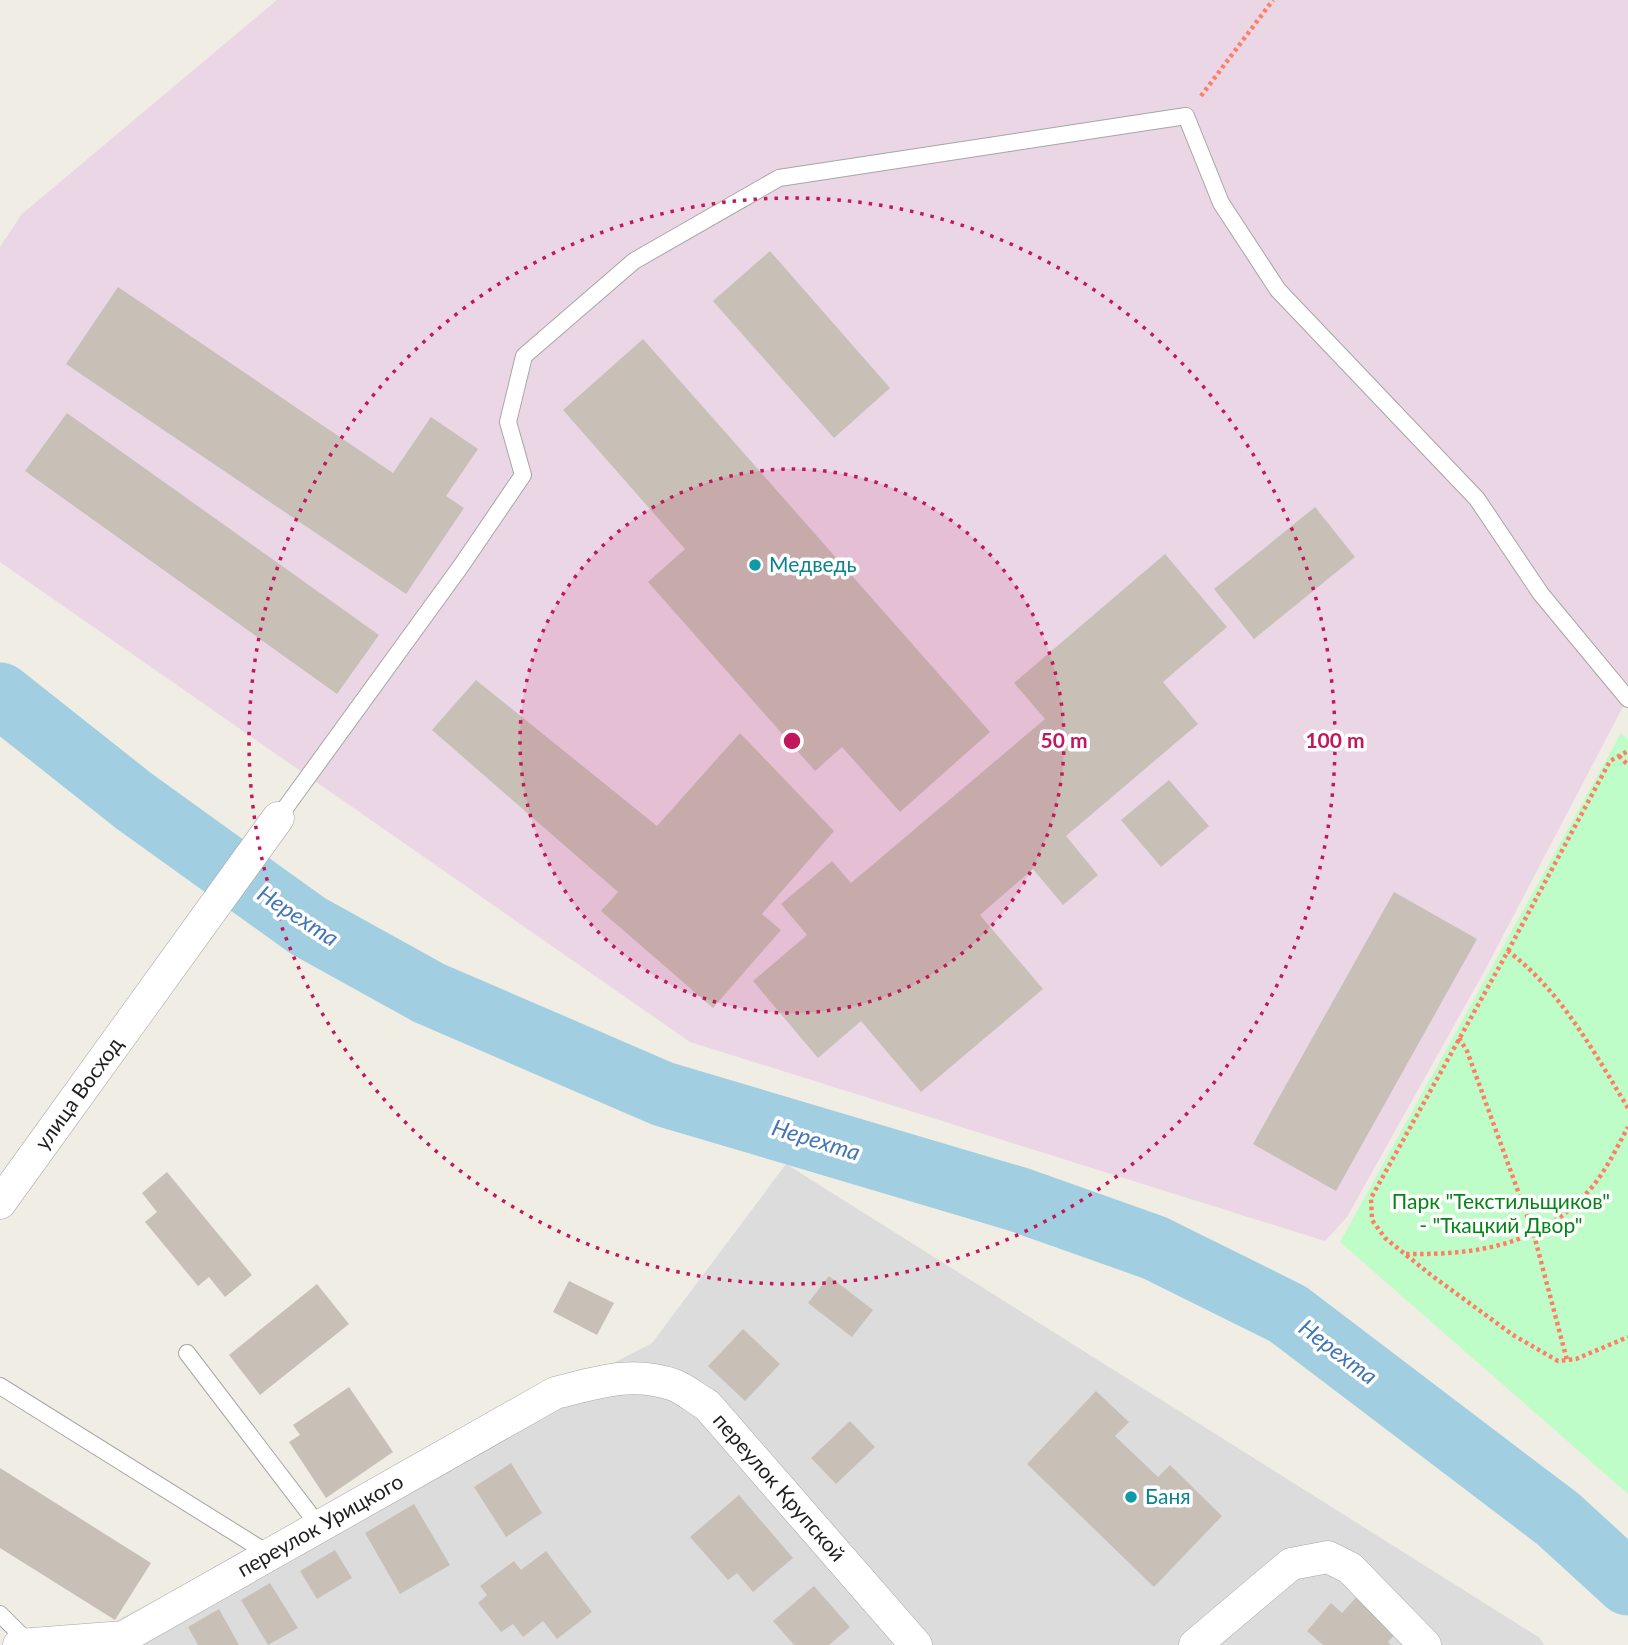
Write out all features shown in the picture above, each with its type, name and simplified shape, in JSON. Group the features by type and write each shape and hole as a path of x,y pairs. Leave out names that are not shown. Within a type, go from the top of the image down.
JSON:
{"street":[{"name":"улица Восход","path":"0,1203 278,818"},
{"name":"переулок Крупской","path":"615,1378 636,1376 676,1385 707,1405 916,1645"},
{"name":"переулок Урицкого","path":"24,1644 127,1641 269,1554 555,1393 615,1378"},
{"path":"1195,1645 1291,1564 1328,1557 1350,1568 1425,1645"}],"lane":[{"path":"278,818 461,566 523,475 508,422 524,356 634,261 779,178 1186,116 1221,203 1278,290 1477,499 1541,594 1628,699"},
{"path":"187,1353 319,1526"},
{"path":"0,1386 269,1554"},
{"path":"0,1614 24,1644"}],"path":[{"path":"1186,116 1273,0"},
{"path":"1628,751 1610,761 1371,1198 1372,1220 1385,1238 1513,1335 1558,1361 1576,1359 1628,1337"},
{"path":"1619,756 1628,765"},
{"path":"1508,951 1548,988 1584,1037 1628,1108"},
{"path":"1459,1038 1467,1051 1534,1235 1567,1360"},
{"path":"1405,1254 1437,1255 1508,1244 1534,1235 1570,1211 1593,1185 1628,1127"}],"shaded area":[{"path":"277,0 1628,0 1628,697 1485,970 1347,1217 1325,1241 690,1042 0,562 0,247 22,214"},
{"path":"786,1164 1540,1638 1544,1645 69,1645 652,1343"}],"green space":[{"name":"Парк \"Текстильщиков\" - \"Ткацкий Двор\"","path":"1621,733 1628,740 1628,1494 1340,1242"}],"building":[{"path":"770,251 890,388 834,438 713,301"},
{"path":"118,287 393,473 431,417 478,449 446,496 464,508 406,594 66,364"},
{"name":"Медведь","path":"643,339 990,732 900,812 842,747 815,771 648,582 685,549 563,410"},
{"path":"67,413 379,635 337,694 25,471"},
{"path":"1315,507 1355,557 1254,639 1214,589"},
{"path":"1165,554 1227,627 1163,682 1198,724 1066,836 1098,875 1063,905 1033,869 980,915 1043,989 921,1092 861,1021 818,1058 753,981 807,935 781,904 832,861 851,883 1045,719 1014,683"},
{"path":"476,680 657,826 740,733 834,831 762,914 781,930 713,1008 601,911 618,892 432,730"},
{"path":"1169,780 1209,826 1161,867 1121,820"},
{"path":"1394,892 1477,939 1336,1191 1253,1144"},
{"path":"167,1172 252,1275 225,1297 209,1277 198,1286 145,1222 157,1212 142,1193"},
{"path":"829,1276 873,1310 852,1337 808,1303"},
{"path":"569,1281 614,1303 597,1335 553,1312"},
{"path":"317,1284 349,1324 260,1395 229,1355"},
{"path":"743,1329 780,1364 745,1401 708,1366"},
{"path":"349,1387 393,1452 326,1498 289,1442 300,1435 293,1425"},
{"name":"Баня","path":"1096,1391 1129,1422 1115,1436 1158,1477 1170,1465 1222,1516 1154,1587 1027,1464"},
{"path":"850,1421 875,1447 836,1484 811,1458"},
{"path":"511,1463 542,1513 506,1537 474,1487"},
{"path":"0,1468 151,1563 115,1620 0,1548"},
{"path":"739,1495 793,1558 753,1592 737,1573 728,1580 690,1537"},
{"path":"414,1504 450,1565 400,1594 365,1533"},
{"path":"335,1550 352,1578 317,1599 300,1571"},
{"path":"546,1551 592,1612 557,1639 543,1621 523,1637 513,1624 501,1632 478,1603 487,1595 480,1586 514,1561 521,1570"},
{"path":"270,1583 298,1628 268,1645 241,1600"},
{"path":"814,1586 850,1627 829,1645 794,1645 773,1621"},
{"path":"1359,1594 1399,1630 1388,1642 1391,1645 1323,1645 1307,1631 1331,1603 1342,1613"},
{"path":"219,1609 239,1645 198,1645 188,1627"}],"waterway":[{"name":"Нерехта","path":"0,695 134,801 308,926 429,993 663,1094 1017,1199 1155,1248 1288,1314 1558,1519 1628,1583"}],"place":[{"name":"Медведь","path":"755,565"},
{"name":"Баня","path":"1131,1497"}]}
